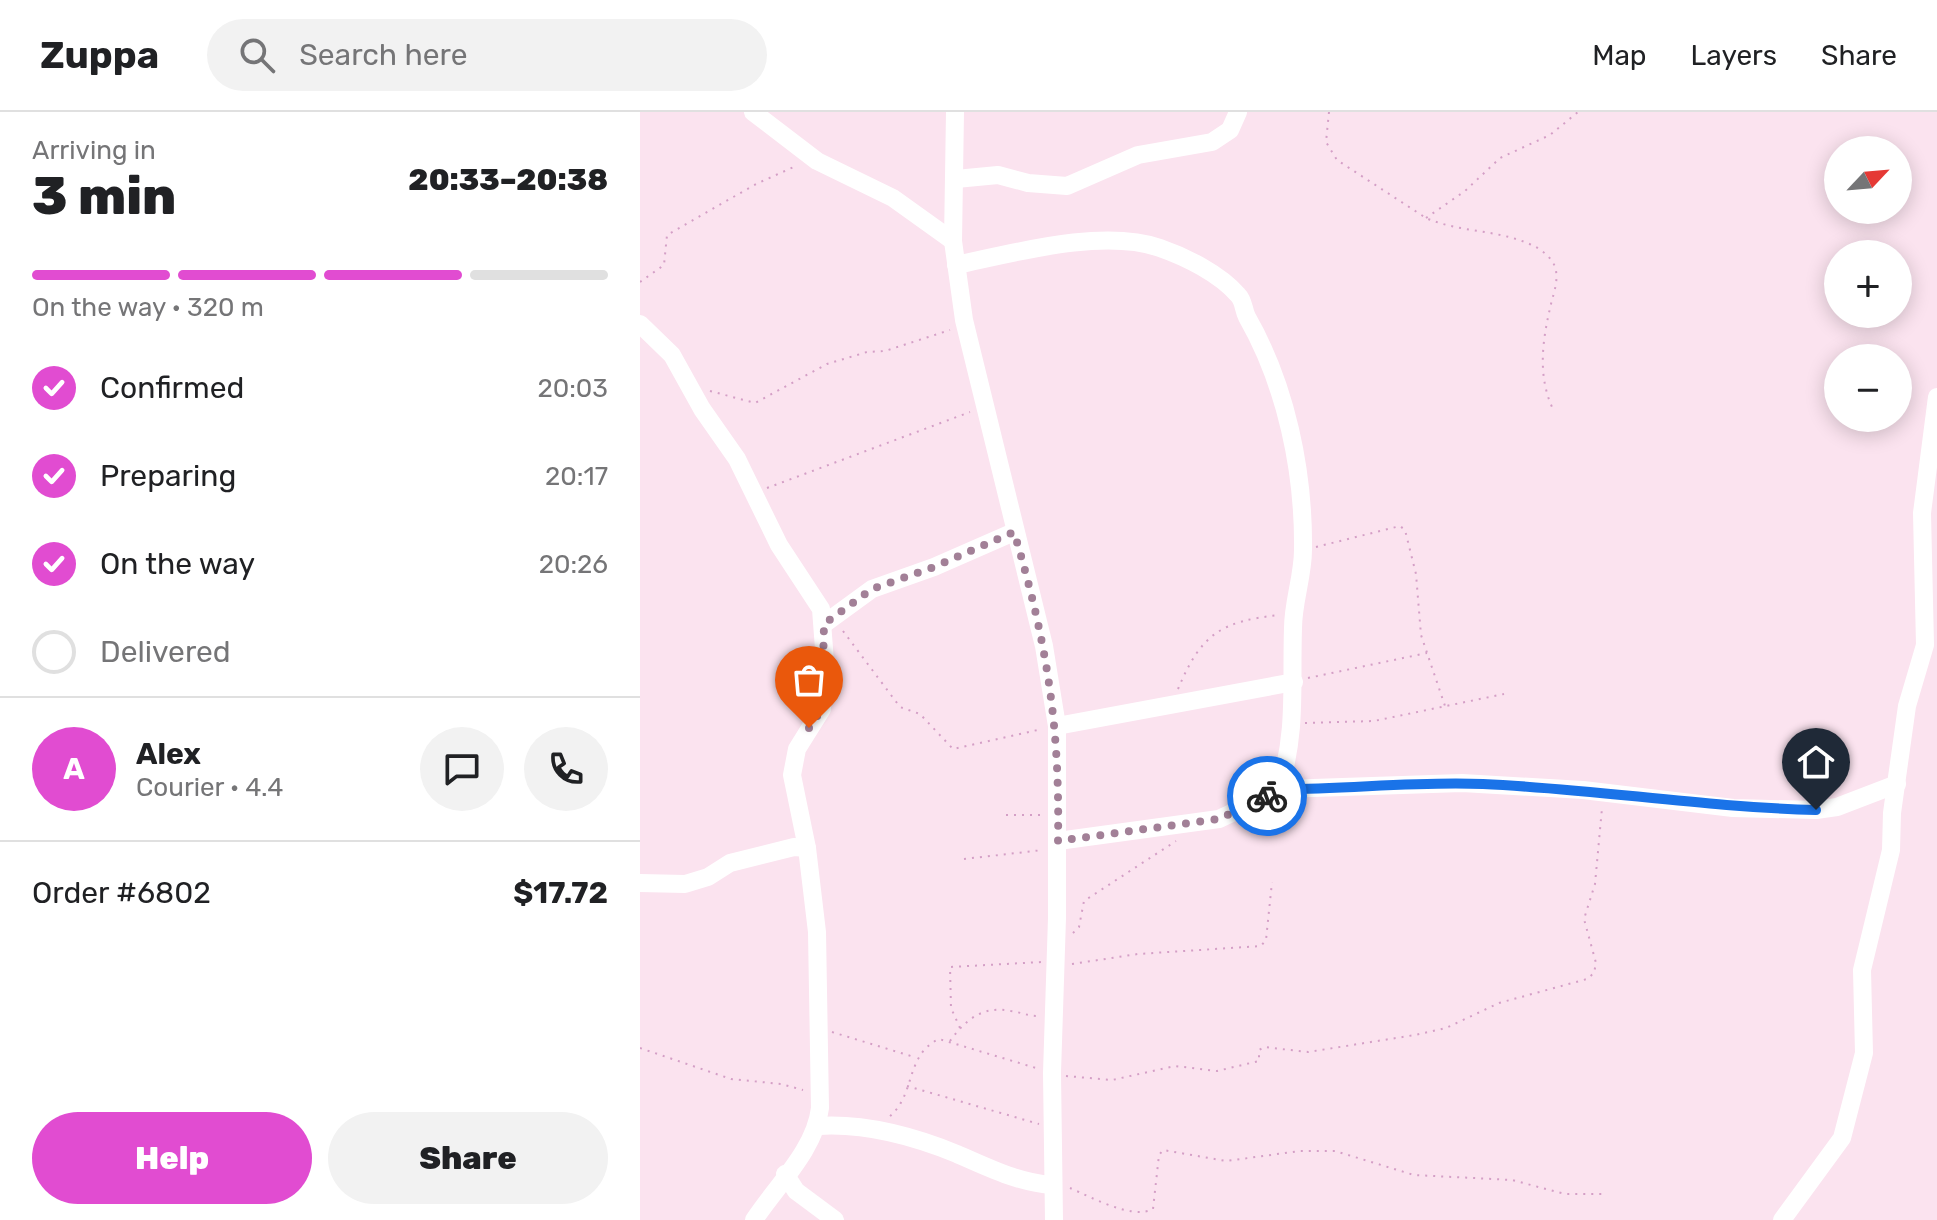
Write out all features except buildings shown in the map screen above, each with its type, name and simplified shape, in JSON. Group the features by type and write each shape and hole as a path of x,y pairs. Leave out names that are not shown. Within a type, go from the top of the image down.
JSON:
{"street":[{"path":"753,112 817,161 893,198 953,241"},
{"path":"955,112 953,241 964,320 983,408 1044,646 1057,726 1058,845 1051,1128 1054,1220"},
{"path":"956,179 998,175 1028,183 1067,186 1138,155 1212,142 1230,130 1238,112"},
{"path":"956,265 1075,243 1115,242 1159,247 1219,277 1241,298 1280,389 1298,486 1303,550 1294,613 1292,723 1279,790"},
{"path":"640,324 664,343 696,399 737,459 779,545 828,621 822,709 802,737 793,761 792,775 807,848 817,932 820,1028 818,1126 754,1220"},
{"path":"1782,1220 1842,1138 1859,1077 1864,1042 1862,970 1891,850 1907,706 1925,645 1922,513 1937,397"},
{"path":"828,621 872,589 934,567 1014,532"},
{"path":"1057,726 1294,682"},
{"path":"1058,845 1219,819 1279,790 1462,783 1603,793 1733,808 1825,810 1897,784"},
{"path":"640,883 685,884 708,877 730,863 794,847 807,848"},
{"path":"818,1126 874,1129 920,1140 1020,1180 1051,1181"},
{"path":"785,1174 796,1191 835,1220"}],"path":[{"path":"1329,112 1326,142 1337,160 1426,218 1442,225 1513,237 1550,258 1556,269 1556,283 1542,368 1552,407"},
{"path":"1426,218 1465,191 1500,158 1550,135 1578,112"},
{"path":"640,282 664,265 664,241 681,225 786,170 817,161"},
{"path":"696,399 716,390 755,403 827,364 941,335 964,320"},
{"path":"753,493 983,408"},
{"path":"1303,550 1403,527 1416,574 1418,620 1445,706"},
{"path":"1173,706 1204,640 1247,619 1294,613"},
{"path":"828,621 900,707 920,714 953,749 1057,726"},
{"path":"1294,682 1428,653"},
{"path":"1292,723 1374,721 1504,694"},
{"path":"874,1129 894,1113 916,1057 927,1044 939,1039 1052,1073 1091,1080 1136,1076 1175,1066 1217,1071 1259,1061 1259,1050 1264,1047 1308,1052 1446,1028 1499,1003 1587,979 1594,973 1596,963 1584,919 1598,862 1603,793"},
{"path":"1006,815 1058,816"},
{"path":"1055,957 1079,927 1084,901 1183,835"},
{"path":"964,859 1058,845"},
{"path":"960,1028 951,1008 950,967 1055,957 1261,946 1266,940 1272,882"},
{"path":"950,1041 968,1018 990,1011 1036,1016 1053,1010"},
{"path":"820,1028 916,1057"},
{"path":"640,1048 731,1079 781,1084 820,1095"},
{"path":"907,1086 1051,1128"},
{"path":"1051,1181 1098,1203 1137,1216 1153,1209 1159,1155 1163,1150 1226,1161 1322,1150 1414,1175 1512,1180 1565,1194 1602,1194"}],"way so far":[{"path":"809,728 822,709 824,624 872,589 957,558 1014,532 1044,646 1057,726 1058,841 1189,826 1230,815 1267,796"}],"route":[{"path":"1267,796 1283,789 1462,783 1583,790 1733,808 1816,810"}]}
